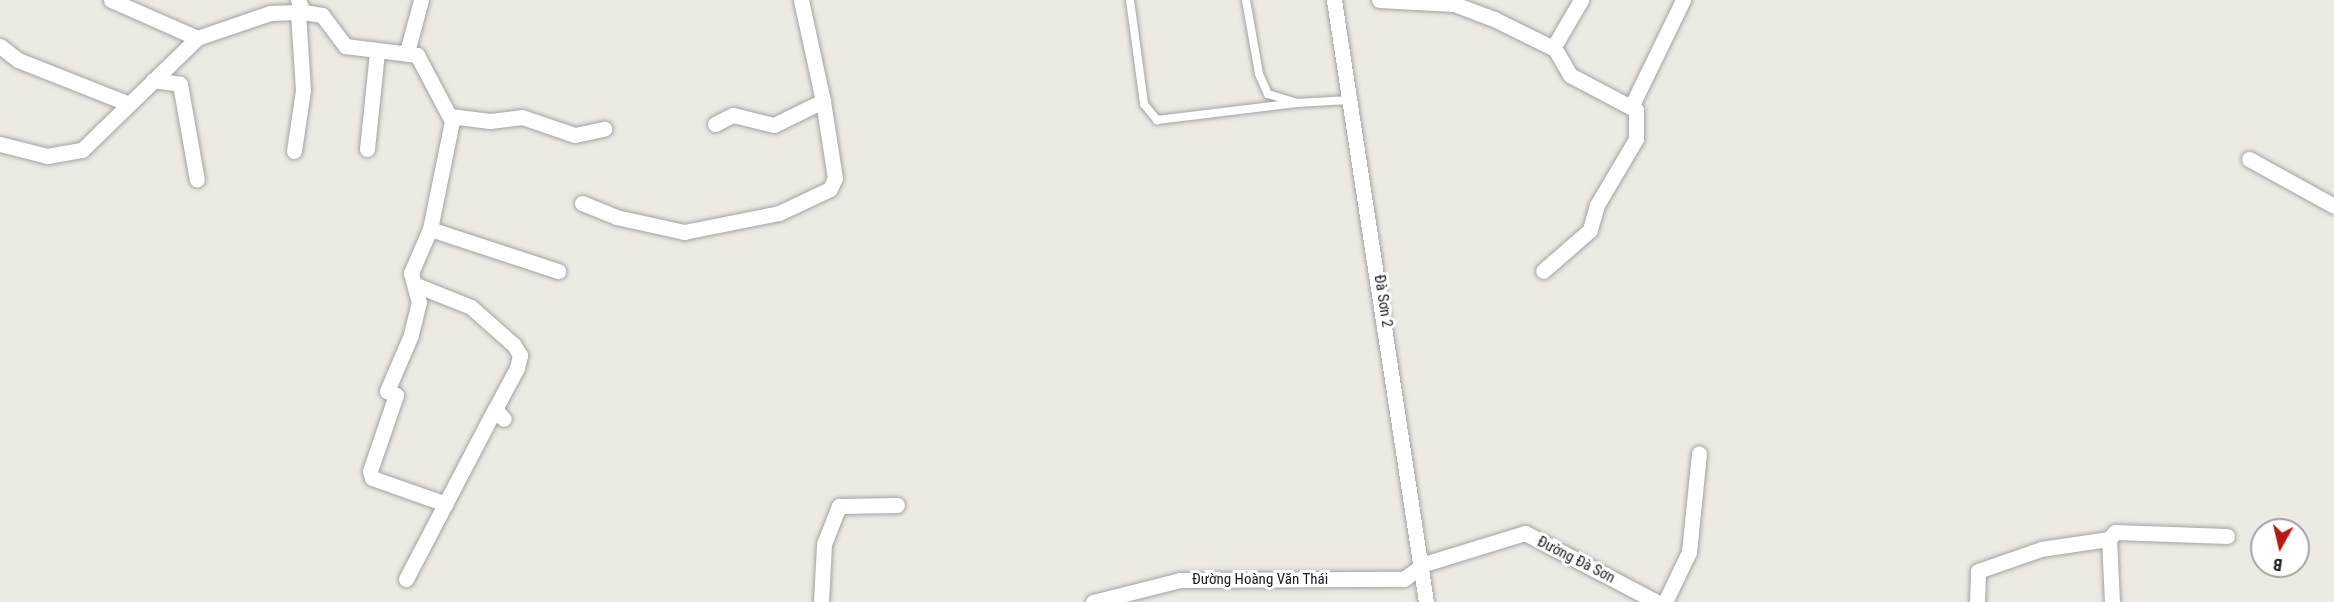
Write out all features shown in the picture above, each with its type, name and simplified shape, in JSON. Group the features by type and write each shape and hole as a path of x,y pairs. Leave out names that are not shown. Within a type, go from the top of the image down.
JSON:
{"street":[{"path":"111,0 197,38"},
{"path":"407,52 421,0"},
{"path":"582,203 616,218 684,232 732,226 818,199 835,178 823,101 801,0"},
{"name":"Đà Sơn 2","path":"1334,0 1420,537 1426,602"},
{"path":"1379,0 1454,4 1553,48 1570,75 1632,105 1639,118 1636,139 1597,205 1590,230 1543,271"},
{"path":"1553,48 1581,0"},
{"path":"1632,105 1683,0"},
{"path":"294,151 303,90 300,8"},
{"path":"0,144 69,155 82,150 197,38 233,22 300,8 322,15 345,46 377,53 407,52 417,55 450,116 430,229 411,273 419,302 411,335 387,391 396,395 370,476 446,504"},
{"path":"0,46 18,60 129,104"},
{"path":"367,149 377,53"},
{"path":"153,80 180,84 197,180"},
{"path":"715,124 733,115 774,125 823,101"},
{"path":"450,116 490,121 522,117 575,135 604,129"},
{"path":"2249,159 2334,206"},
{"path":"430,229 558,271"},
{"path":"406,579 446,504 500,414 520,355 514,345 471,307 416,285"},
{"path":"1665,602 1689,552 1699,454"},
{"path":"821,602 824,544 839,506 897,506"},
{"path":"1977,602 1978,571 2042,549 2109,539 2115,532 2227,536"},
{"name":"Đường Đà Sơn","path":"1424,564 1525,533 1657,602"},
{"path":"2109,539 2112,602"},
{"name":"Đường Hoàng Văn Thái","path":"1094,602 1180,580 1404,579 1424,564"}],"lane":[{"path":"1130,0 1144,104 1157,120 1297,103 1349,100"},
{"path":"1246,0 1259,74 1268,94 1297,103"}]}
